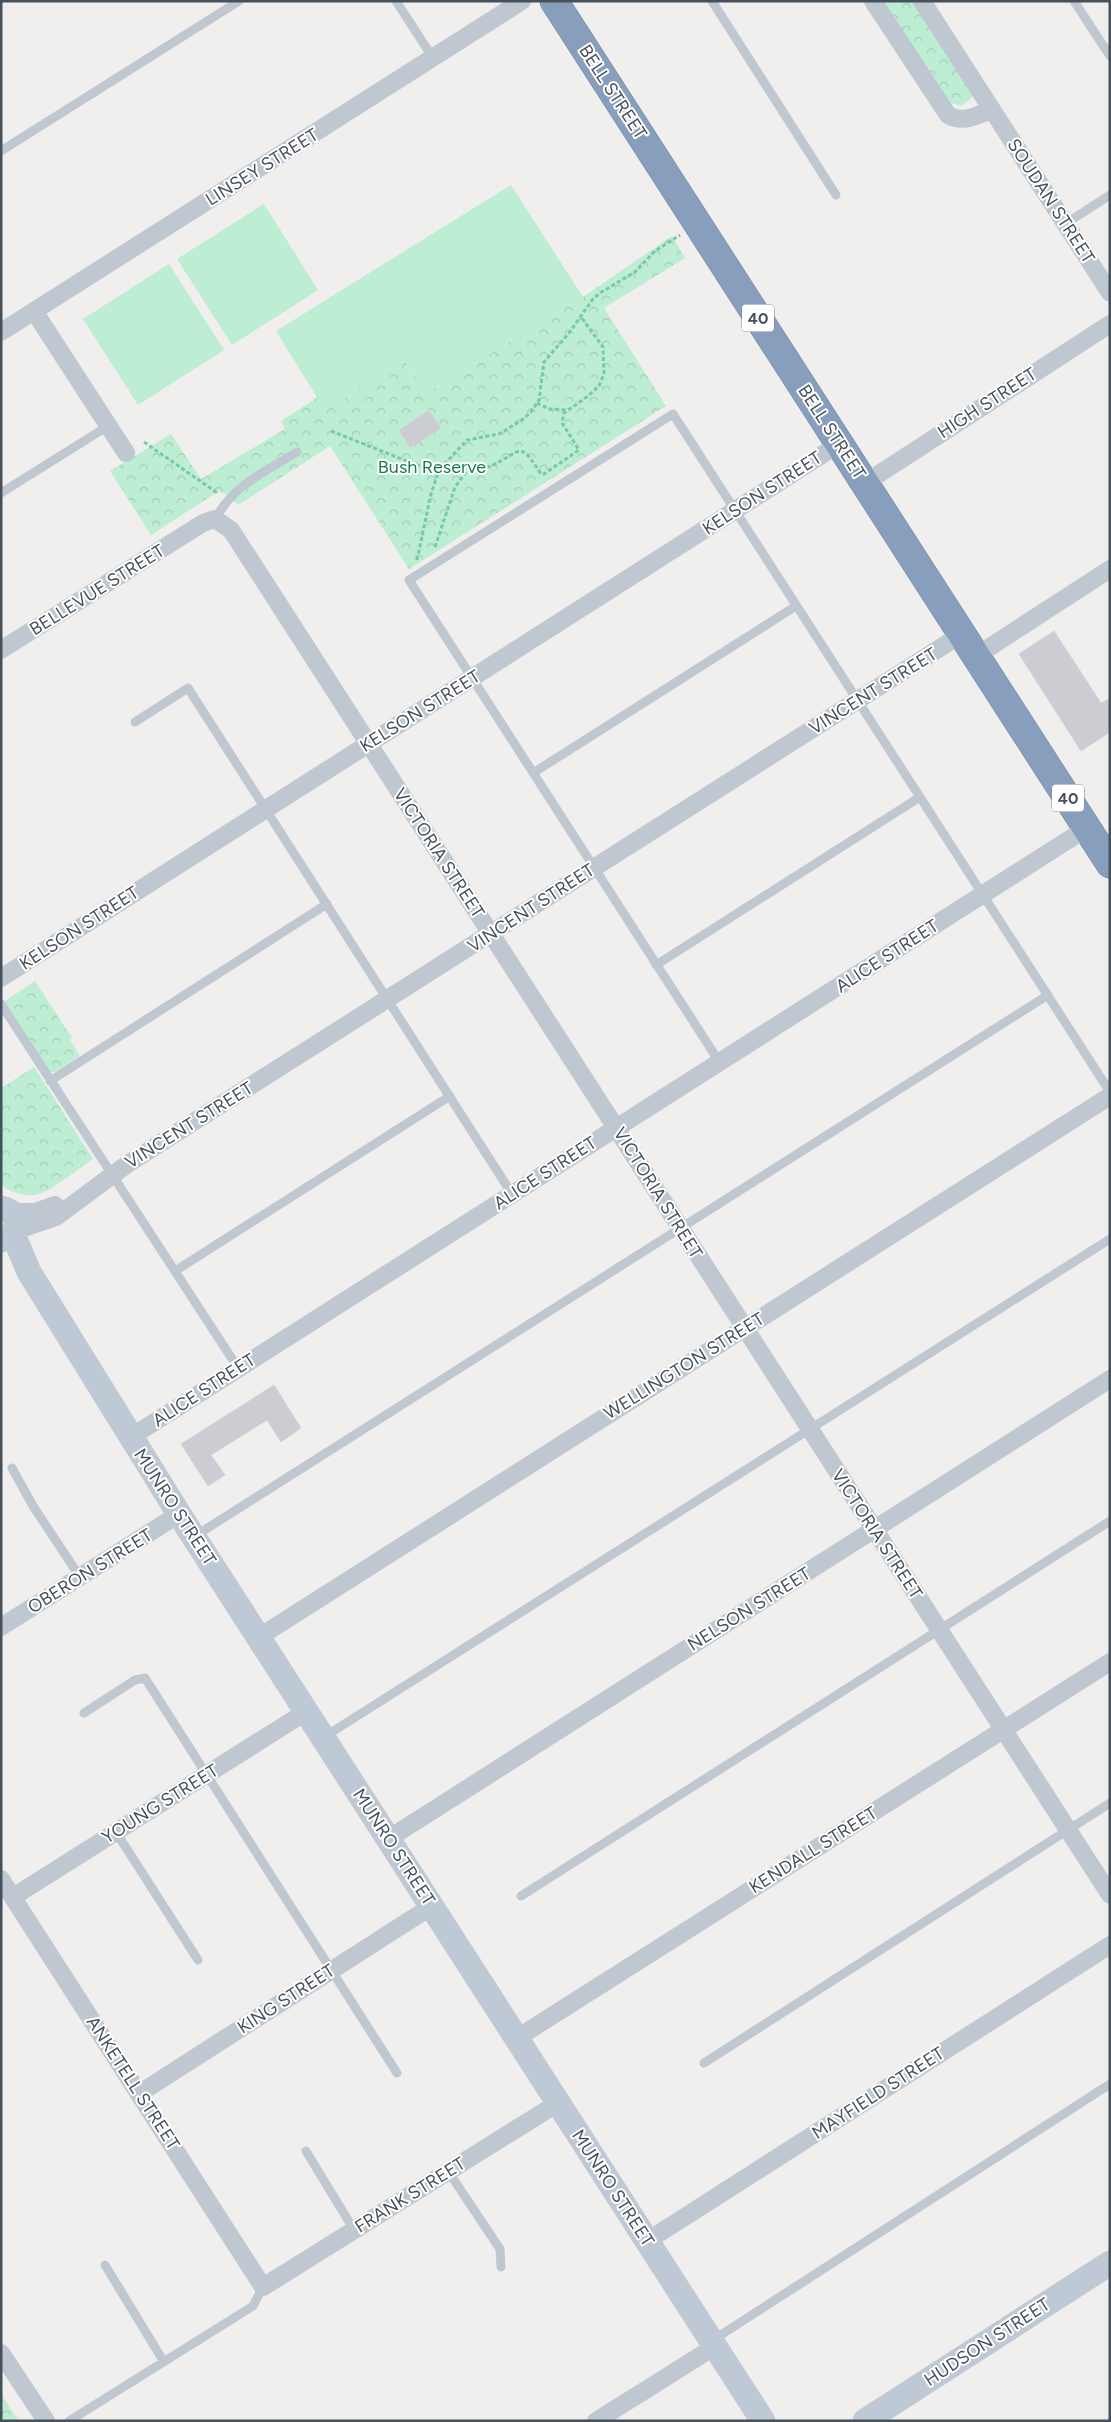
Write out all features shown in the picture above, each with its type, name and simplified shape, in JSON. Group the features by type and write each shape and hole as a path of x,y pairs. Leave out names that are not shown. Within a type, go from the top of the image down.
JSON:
{"highway":[{"name":"BELL STREET","path":"554,1 1110,864"}],"street":[{"name":"LINSEY STREET","path":"1,332 522,1"},
{"path":"873,1 948,115 955,120 966,120 992,110"},
{"name":"SOUDAN STREET","path":"922,1 1110,293"},
{"path":"34,311 126,453"},
{"name":"HIGH STREET","path":"865,483 1110,324"},
{"name":"KELSON STREET","path":"1,978 839,444"},
{"name":"BELLEVUE STREET","path":"1,650 192,530 215,520"},
{"name":"VICTORIA STREET","path":"215,520 231,530 1110,1895"},
{"name":"VINCENT STREET","path":"7,1228 56,1217 106,1179 857,701 969,645 1110,570"},
{"name":"ALICE STREET","path":"131,1438 1087,828"},
{"name":"WELLINGTON STREET","path":"260,1637 1110,1094"},
{"name":"MUNRO STREET","path":"7,1228 29,1272 179,1514 764,2421"},
{"name":"NELSON STREET","path":"388,1839 1110,1379"},
{"name":"OBERON STREET","path":"1,1628 179,1514"},
{"name":"KENDALL STREET","path":"517,2038 1110,1662"},
{"name":"YOUNG STREET","path":"9,1898 306,1711"},
{"name":"ANKETELL STREET","path":"1,1880 9,1898 140,2093 263,2287"},
{"name":"KING STREET","path":"140,2093 432,1906"},
{"name":"MAYFIELD STREET","path":"647,2241 1110,1945"},
{"name":"FRANK STREET","path":"263,2287 558,2103"},
{"name":"HUDSON STREET","path":"867,2420 1110,2263"},
{"path":"596,2421 713,2344"},
{"path":"1,2353 46,2421"}],"lane":[{"path":"1,151 239,1"},
{"path":"396,1 433,58"},
{"path":"712,1 836,195"},
{"path":"1074,1 1110,56"},
{"path":"1065,224 1110,195"},
{"path":"720,1063 409,580 673,414 1110,1094"},
{"path":"1,493 108,426"},
{"path":"215,520 226,501 233,494 297,452"},
{"path":"533,773 796,606"},
{"path":"135,722 188,688 512,1194"},
{"path":"656,965 920,798"},
{"path":"50,1081 326,904"},
{"path":"194,1537 1048,995"},
{"path":"1,1004 50,1081 106,1179 175,1271 238,1368"},
{"path":"175,1271 450,1096"},
{"path":"324,1737 1110,1239"},
{"path":"12,1468 80,1577"},
{"path":"521,1896 1110,1521"},
{"path":"84,1712 136,1680 145,1678 397,2073"},
{"path":"704,2063 1110,1803"},
{"path":"116,1832 198,1960"},
{"path":"260,1878 269,1872"},
{"path":"713,2344 1110,2084"},
{"path":"306,2151 354,2230"},
{"path":"448,2171 500,2249 500,2267"},
{"path":"105,2265 164,2362"},
{"path":"69,2421 253,2306 263,2287"}],"path":[{"path":"413,578 431,494 439,470 467,440 498,434 522,420 537,403 544,362 600,293 635,272 656,252 698,224"},
{"path":"428,569 455,487 465,471 469,468 492,466 518,450 526,452 541,474 544,474 579,450 562,423 567,410 599,386 604,374 603,347 581,317"},
{"path":"537,403 549,409 567,410"},
{"path":"331,431 432,471 439,470"},
{"path":"144,442 216,492 222,489 233,494"}],"green space":[{"path":"882,1 914,1 974,96 961,106 951,103"},
{"path":"511,185 583,297 426,393 404,360 325,410 276,331"},
{"path":"264,204 318,290 232,345 177,259"},
{"name":"Bush Reserve","path":"672,236 685,258 604,308 666,406 409,569 330,446 238,505 231,497 219,491 151,535 110,471 171,434 201,479 285,429 281,421 318,397 325,410 404,360 426,393 583,297"},
{"path":"169,264 224,350 138,405 83,319"},
{"path":"35,981 72,1038 70,1040 80,1056 55,1072 49,1072 5,1001"},
{"path":"34,1067 93,1159 51,1188 39,1194 24,1195 1,1185 1,1088"},
{"path":"1,2394 19,2421 1,2421"}],"building":[{"path":"429,410 441,428 410,448 399,430"},
{"path":"1054,631 1101,703 1110,698 1110,732 1081,751 1019,654"},
{"path":"274,1385 301,1428 281,1442 267,1420 211,1455 225,1475 208,1486 181,1444"}]}
